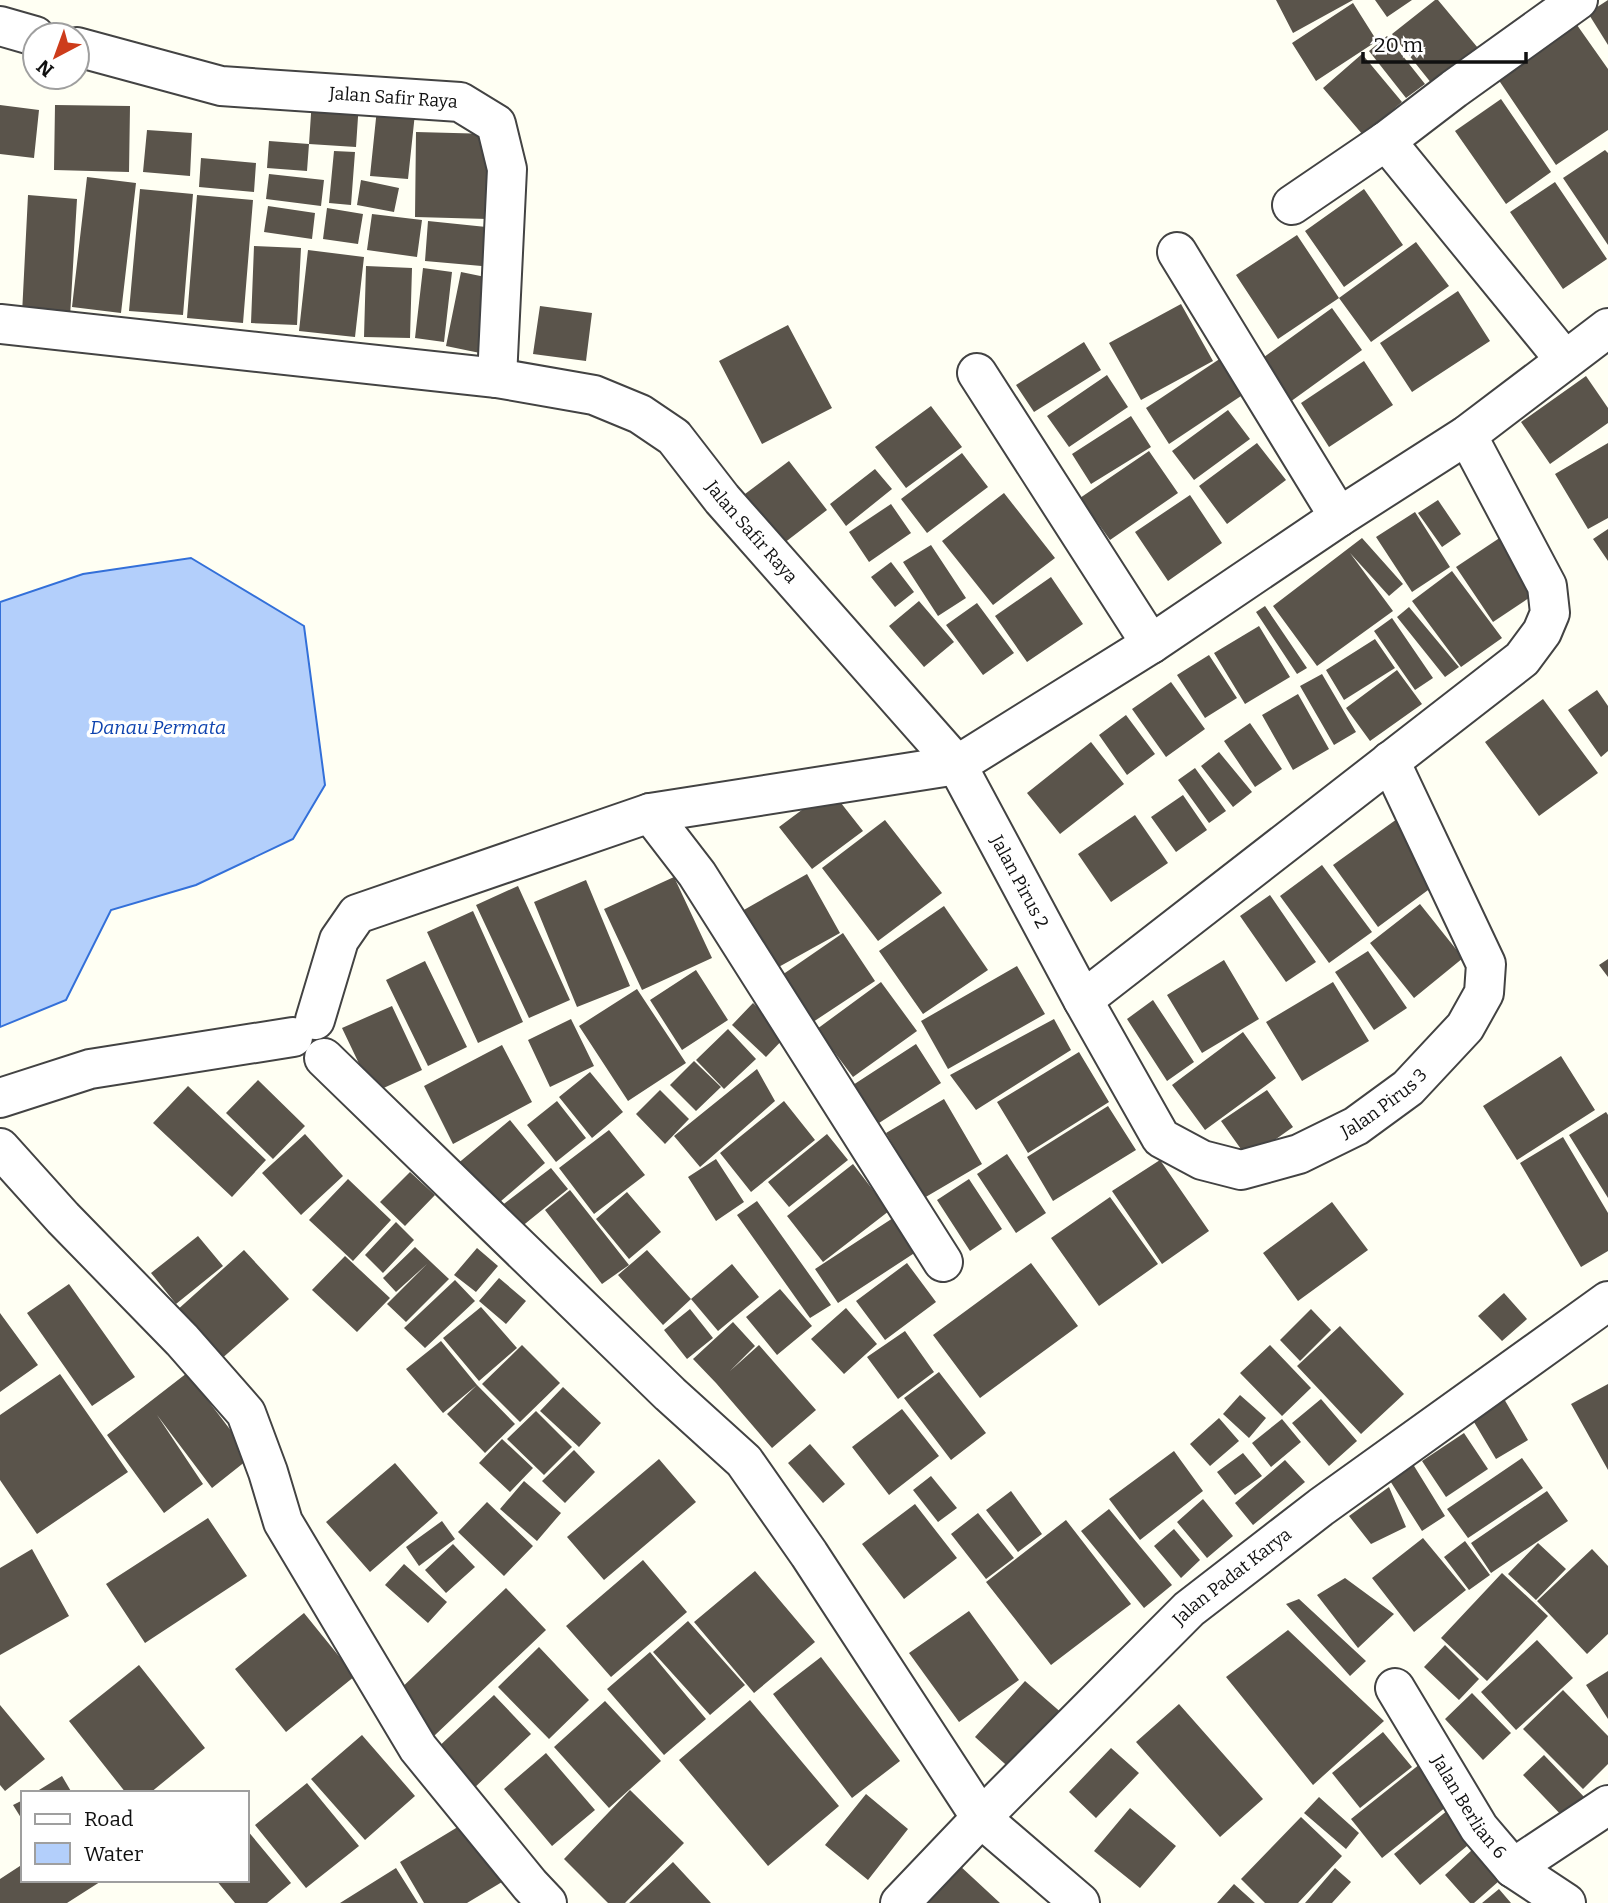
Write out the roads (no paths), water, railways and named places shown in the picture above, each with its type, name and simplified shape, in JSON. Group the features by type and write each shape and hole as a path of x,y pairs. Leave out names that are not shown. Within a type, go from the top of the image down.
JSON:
{"street":[{"path":"1292,205 1386,141 1578,0"},
{"path":"0,26 21,32"},
{"name":"Jalan Safir Raya","path":"91,51 221,86 460,102 496,124 507,169 497,378"},
{"path":"1386,141 1564,360"},
{"path":"1177,252 1339,517"},
{"name":"Jalan Safir Raya","path":"0,324 497,378 594,395 640,414 674,437 722,499 957,765"},
{"path":"311,1038 339,940 358,914 650,813 957,765 1151,644 1339,517 1467,435 1608,328"},
{"path":"977,373 1151,644"},
{"path":"1083,1000 1522,659 1542,632 1550,613 1547,586 1467,435"},
{"name":"Jalan Pirus 3","path":"1083,1000 1161,1138 1202,1160 1241,1170 1299,1154 1356,1126 1408,1088 1465,1027 1484,993 1486,964 1390,761"},
{"name":"Jalan Pirus 2","path":"957,765 1083,1000"},
{"path":"650,813 697,874 943,1262"},
{"path":"0,1098 90,1069 311,1038"},
{"path":"311,1038 670,1394 744,1461 809,1554 981,1818 1080,1903"},
{"path":"0,1148 63,1218 182,1340 246,1413 283,1522 418,1748 547,1903"},
{"name":"Jalan Padat Karya","path":"900,1903 1189,1609 1321,1507 1608,1301"},
{"name":"Jalan Berlian 6","path":"1395,1688 1479,1828 1513,1868 1566,1903"},
{"path":"1513,1868 1608,1805"}],"water":[{"name":"Danau Permata","path":"191,558 304,626 325,785 293,839 196,885 111,910 66,1000 0,1027 0,602 83,574"}]}
